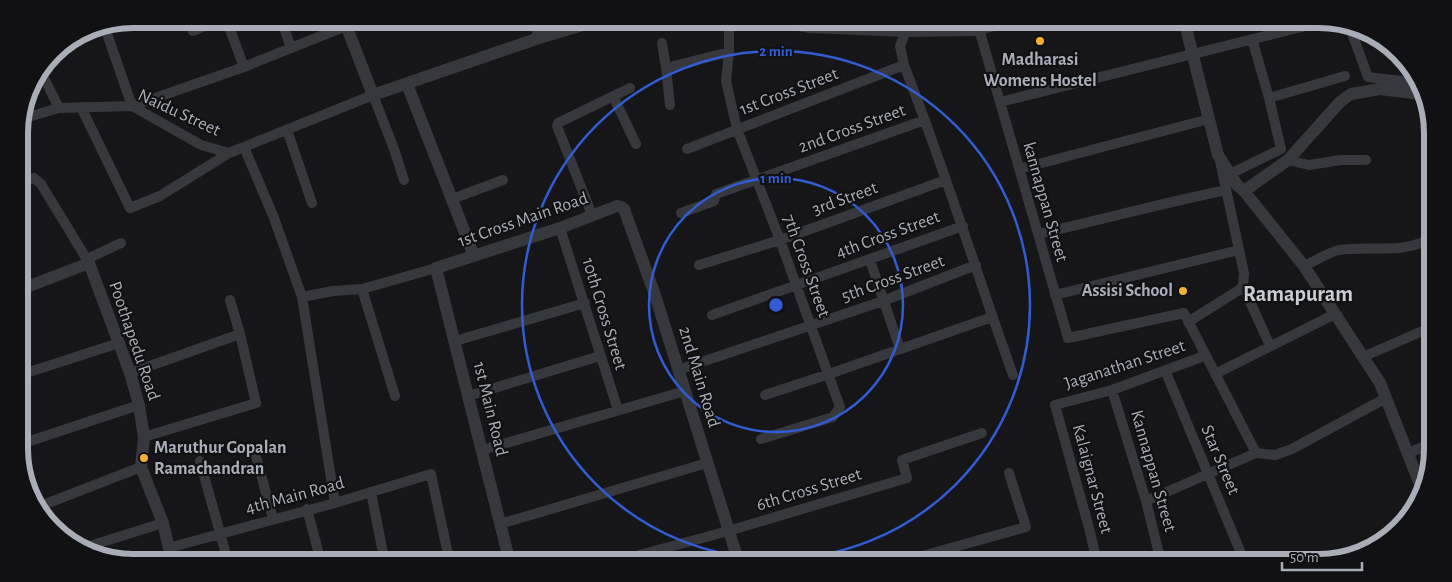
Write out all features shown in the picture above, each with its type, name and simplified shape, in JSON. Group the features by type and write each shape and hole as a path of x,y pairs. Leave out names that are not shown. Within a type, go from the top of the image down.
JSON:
{"street":[{"path":"194,31 201,28"},
{"path":"229,28 244,67"},
{"path":"284,28 292,48"},
{"path":"106,31 132,106 244,67 292,48 334,28"},
{"path":"347,28 394,149 404,180"},
{"path":"536,28 539,38"},
{"path":"373,95 573,28"},
{"name":"7th Cross Street","path":"729,28 726,81 737,129 780,240 840,407 837,414 833,417 761,439"},
{"path":"904,28 900,46 904,65 963,226 992,317 1013,374"},
{"path":"927,28 974,30 983,28"},
{"path":"1186,28 1226,190 1244,273 1243,286 1270,346"},
{"path":"1000,102 1298,28"},
{"name":"kannappan Street","path":"979,29 1068,338 1184,312 1188,322"},
{"path":"1352,33 1368,77 1411,82"},
{"path":"1230,174 1281,149 1252,40"},
{"path":"662,43 670,105"},
{"path":"666,68 729,52"},
{"name":"1st Cross Street","path":"687,149 904,65"},
{"path":"1268,98 1345,76"},
{"path":"43,77 59,108"},
{"path":"408,84 474,256"},
{"path":"592,215 557,126 558,123 630,88"},
{"path":"1244,191 1288,160 1340,102 1351,94 1380,89 1416,93"},
{"name":"Naidu Street","path":"29,117 59,108 132,106 201,145 229,153 373,95"},
{"path":"613,96 636,144"},
{"path":"80,108 130,208 160,196 229,153"},
{"path":"1020,169 1209,119"},
{"name":"2nd Cross Street","path":"682,213 714,201 716,194 925,120"},
{"path":"287,130 312,203"},
{"path":"244,147 274,218 302,297 335,502"},
{"path":"1218,155 1237,185 1244,191 1304,266 1380,383 1419,482"},
{"path":"1288,160 1309,165 1341,160 1366,160"},
{"path":"28,180 34,178 41,184 88,261"},
{"path":"452,199 503,180"},
{"name":"3rd Street","path":"699,265 780,240 946,180"},
{"path":"1038,234 1098,221 1179,199 1226,190"},
{"name":"1st Cross Main Road","path":"436,268 560,228 610,208 621,207"},
{"name":"2nd Main Road","path":"621,207 624,209 655,295 736,554"},
{"name":"4th Cross Street","path":"712,315 963,226"},
{"name":"10th Cross Street","path":"560,228 618,410"},
{"path":"1304,266 1331,252 1414,246 1424,241"},
{"path":"28,287 88,261 121,243"},
{"path":"1055,295 1239,250"},
{"path":"870,260 900,350"},
{"name":"Poothapedu Road","path":"88,261 130,374 144,437 141,467 163,523 169,553"},
{"name":"5th Cross Street","path":"678,370 883,301 976,265"},
{"path":"302,297 362,288 436,268"},
{"name":"1st Main Road","path":"436,268 506,554"},
{"path":"1243,286 1188,322 1256,453"},
{"path":"362,288 395,396"},
{"path":"144,437 256,403 230,300"},
{"path":"455,341 585,303"},
{"path":"1215,374 1335,314"},
{"path":"765,395 992,317"},
{"path":"1363,358 1424,330"},
{"path":"130,374 240,334"},
{"path":"28,372 119,342"},
{"path":"468,396 600,356"},
{"name":"Jaganathan Street","path":"1055,405 1112,390 1204,356"},
{"name":"Star Street","path":"1165,370 1241,554"},
{"name":"Kannappan Street","path":"1112,390 1146,501 1159,554"},
{"path":"482,450 685,391"},
{"path":"1146,501 1256,453 1275,455 1292,449 1386,398"},
{"path":"28,442 138,405"},
{"name":"Kalaignar Street","path":"1055,405 1095,554"},
{"name":"6th Cross Street","path":"643,554 908,478 902,460 982,433"},
{"path":"1408,453 1424,447"},
{"path":"254,449 273,519"},
{"path":"200,461 226,554"},
{"path":"500,524 707,463"},
{"path":"43,504 141,467"},
{"path":"929,554 1026,527 1009,472"},
{"name":"4th Main Road","path":"169,553 220,534 431,474 448,554"},
{"path":"371,492 383,554"},
{"path":"307,509 319,554"},
{"path":"90,546 163,523"}],"place":[{"name":"Madharasi Womens Hostel","path":"1040,41"},
{"name":"Assisi School","path":"1183,291"},
{"name":"Maruthur Gopalan Ramachandran","path":"144,458"}],"district":[{"name":"Ramapuram","path":"1298,294"}]}
